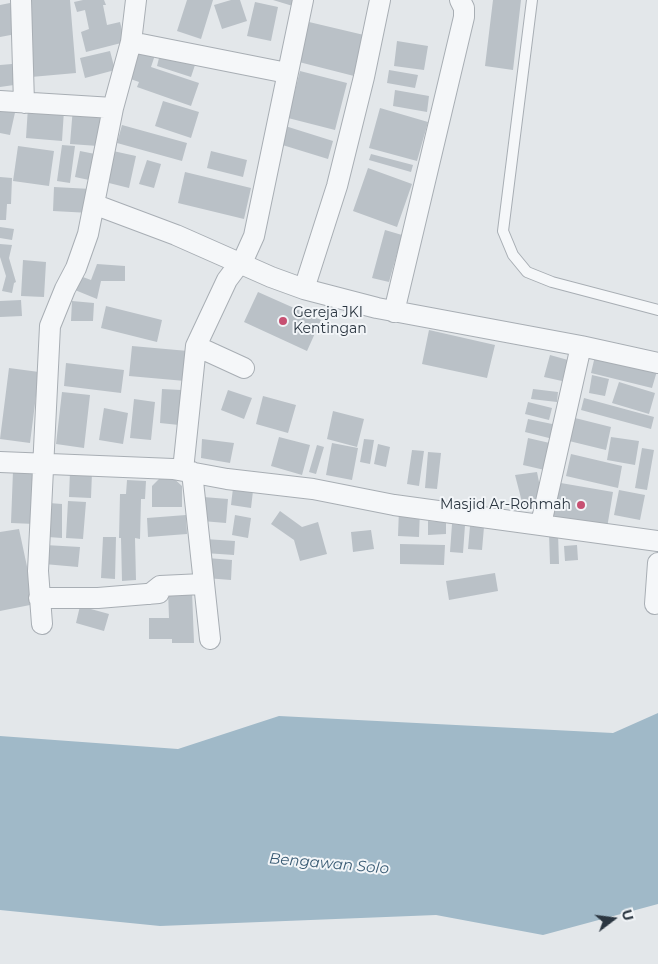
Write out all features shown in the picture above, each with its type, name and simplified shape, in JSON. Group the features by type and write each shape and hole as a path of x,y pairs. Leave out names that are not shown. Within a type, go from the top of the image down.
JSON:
{"street":[{"path":"21,0 24,103"},
{"path":"42,624 38,571 45,463 50,326 82,253 96,205 114,108 131,42 136,0"},
{"path":"210,640 188,471 196,346 227,280 241,262 254,236 287,73 304,0"},
{"path":"304,289 337,186 364,77 380,0"},
{"path":"394,312 464,17 464,8 460,0"},
{"path":"131,42 287,73"},
{"path":"0,102 114,108"},
{"path":"96,205 304,289 394,312 580,346 658,363"},
{"path":"196,346 244,368"},
{"path":"541,524 580,346"},
{"path":"0,462 188,471 227,479 313,488 394,505 658,541"},
{"path":"656,604 658,564"},
{"path":"39,598 89,598 154,594 160,586 203,584"}],"lane":[{"path":"532,0 503,231 513,255 527,272 552,282 658,310"}],"water":[{"name":"Bengawan Solo","path":"658,713 658,904 543,935 436,915 160,926 0,910 0,736 178,749 279,716 613,733"}],"building":[{"path":"25,0 70,0 76,73 31,77"},
{"path":"104,0 106,5 103,5 107,25 120,22 125,42 86,52 81,32 89,29 85,10 77,12 74,2"},
{"path":"187,0 213,0 201,39 177,31"},
{"path":"231,0 240,0 247,21 222,29 214,5"},
{"path":"273,0 298,0 296,7"},
{"path":"493,0 521,0 513,70 485,66"},
{"path":"255,2 278,7 271,41 247,36"},
{"path":"10,3 16,34 0,37 0,5"},
{"path":"309,22 364,35 354,76 299,62"},
{"path":"397,41 428,46 424,70 394,66"},
{"path":"134,47 155,55 151,67 199,83 191,106 137,87 139,82 125,77"},
{"path":"161,50 196,62 191,77 157,66"},
{"path":"110,51 115,70 85,78 80,58"},
{"path":"12,64 14,85 0,87 0,65"},
{"path":"389,70 418,75 415,88 387,83"},
{"path":"300,71 347,83 335,130 288,118"},
{"path":"395,90 429,96 427,112 393,106"},
{"path":"163,101 199,112 191,138 155,126"},
{"path":"28,107 64,110 62,141 26,138"},
{"path":"73,107 101,109 98,146 70,144"},
{"path":"16,108 10,135 0,133 0,110"},
{"path":"380,108 428,122 417,161 369,148"},
{"path":"122,125 187,143 182,161 117,143"},
{"path":"282,125 333,141 328,159 276,143"},
{"path":"62,145 75,146 70,183 57,181"},
{"path":"18,146 54,151 49,186 13,181"},
{"path":"80,151 95,154 89,180 75,177"},
{"path":"113,151 136,156 129,188 105,182"},
{"path":"211,151 247,160 243,177 207,168"},
{"path":"371,154 413,165 411,172 369,160"},
{"path":"147,160 161,164 154,188 139,184"},
{"path":"368,168 412,184 397,227 353,211"},
{"path":"185,172 251,188 244,219 178,203"},
{"path":"0,177 12,178 11,204 7,204 6,220 0,220"},
{"path":"54,187 91,189 90,213 53,211"},
{"path":"0,227 14,229 12,240 0,238"},
{"path":"385,230 402,235 389,282 372,278"},
{"path":"0,244 12,245 9,258 16,282 14,283 12,293 2,291 6,276 0,257"},
{"path":"23,260 46,262 44,297 21,296"},
{"path":"97,264 125,266 125,281 101,281 97,299 75,290 80,276 91,280"},
{"name":"Gereja JKI Kentingan","path":"258,292 321,320 307,351 244,322"},
{"path":"21,300 22,316 0,317 0,301"},
{"path":"72,301 94,303 93,321 71,321"},
{"path":"106,306 162,320 157,342 101,328"},
{"path":"429,330 495,345 487,378 422,364"},
{"path":"132,346 188,351 185,381 129,376"},
{"path":"550,355 568,360 562,381 544,377"},
{"path":"595,356 657,371 652,388 591,373"},
{"path":"66,363 124,370 121,393 64,386"},
{"path":"9,368 39,372 30,443 0,439"},
{"path":"592,375 609,379 605,396 589,393"},
{"path":"619,382 655,393 649,414 612,403"},
{"path":"162,389 181,390 179,425 160,423"},
{"path":"533,389 558,392 557,402 531,399"},
{"path":"228,390 252,398 244,419 221,410"},
{"path":"62,392 90,395 84,448 56,444"},
{"path":"263,396 296,405 288,433 256,424"},
{"path":"584,398 654,417 651,429 581,410"},
{"path":"134,399 155,402 151,440 130,438"},
{"path":"528,402 552,408 549,420 525,414"},
{"path":"104,408 128,413 123,444 99,440"},
{"path":"333,411 364,419 357,447 327,439"},
{"path":"575,418 611,427 606,450 569,441"},
{"path":"528,419 557,425 553,439 525,432"},
{"path":"279,437 310,445 302,475 271,466"},
{"path":"611,437 639,441 635,465 607,460"},
{"path":"528,438 554,444 549,471 523,465"},
{"path":"202,439 234,443 230,463 201,458"},
{"path":"364,439 374,440 370,464 360,462"},
{"path":"332,443 358,448 352,480 326,475"},
{"path":"378,444 390,447 386,467 374,464"},
{"path":"317,445 324,447 316,474 309,472"},
{"path":"642,448 654,450 647,490 635,488"},
{"path":"412,450 424,451 419,486 407,484"},
{"path":"428,452 441,453 437,489 425,488"},
{"path":"571,454 622,466 618,488 566,476"},
{"path":"13,471 38,472 35,524 11,523"},
{"path":"70,471 92,472 91,498 69,497"},
{"path":"537,472 542,497 523,506 515,475"},
{"path":"170,475 182,486 182,507 152,507 152,486 160,478"},
{"path":"127,480 146,481 145,499 141,499 140,539 135,538 136,580 122,581 121,538 119,538 120,494 126,494"},
{"name":"Masjid Ar-Rohmah","path":"555,482 613,492 607,528 548,517"},
{"path":"233,488 253,491 251,508 231,505"},
{"path":"619,490 645,495 640,520 614,515"},
{"path":"203,497 228,499 226,523 202,521"},
{"path":"68,501 86,502 83,539 66,538"},
{"path":"49,503 62,504 62,538 48,537"},
{"path":"399,509 420,510 419,537 398,536"},
{"path":"280,511 302,527 318,522 327,554 300,561 294,540 271,524"},
{"path":"186,515 187,534 148,537 147,518"},
{"path":"235,515 251,518 248,538 232,535"},
{"path":"428,521 446,522 446,534 428,535"},
{"path":"452,524 465,525 463,553 450,552"},
{"path":"470,526 484,527 482,550 468,549"},
{"path":"19,529 35,604 0,611 0,532"},
{"path":"371,530 374,549 353,552 351,532"},
{"path":"549,533 558,533 559,564 550,564"},
{"path":"103,537 116,537 115,579 101,578"},
{"path":"205,539 235,541 234,555 205,553"},
{"path":"400,544 445,545 444,565 400,564"},
{"path":"45,545 80,547 78,567 44,564"},
{"path":"577,545 578,560 565,561 564,546"},
{"path":"207,558 232,560 231,580 206,578"},
{"path":"495,573 498,591 449,600 446,581"},
{"path":"168,591 192,591 194,643 172,643 172,639 149,639 149,618 169,618"},
{"path":"80,606 109,614 104,631 76,623"}],"place":[{"name":"Gereja JKI Kentingan","path":"283,321"},
{"name":"Masjid Ar-Rohmah","path":"581,505"}]}
